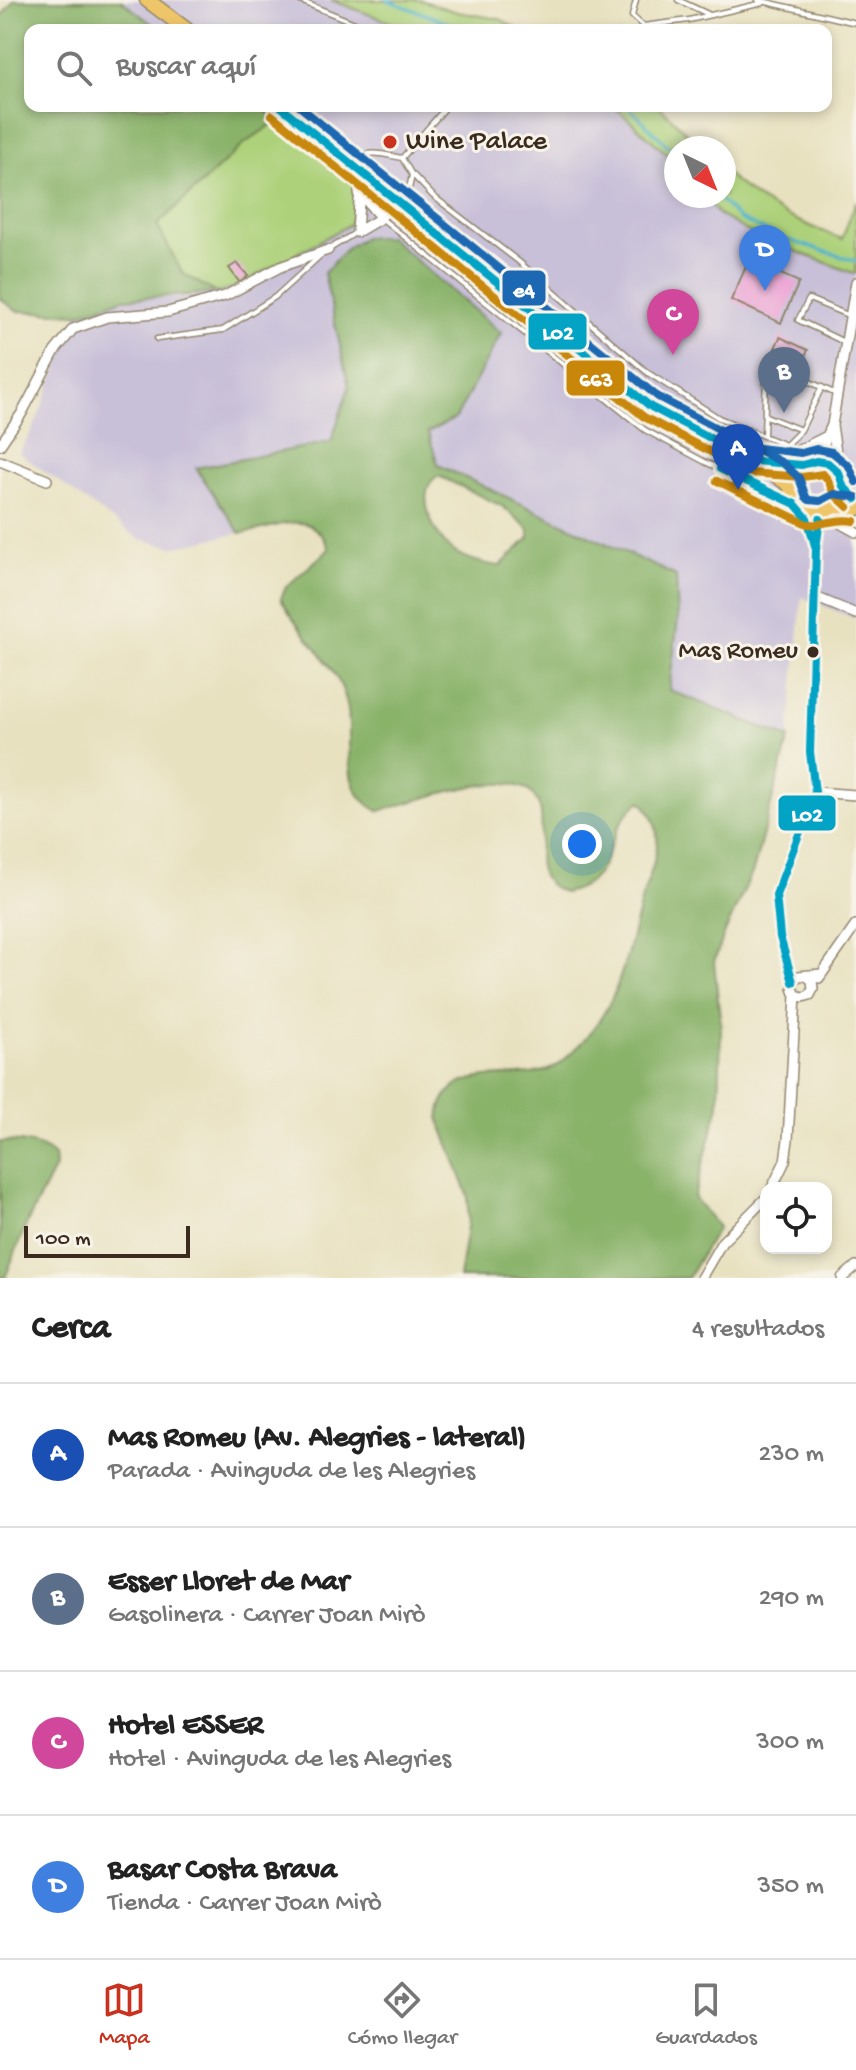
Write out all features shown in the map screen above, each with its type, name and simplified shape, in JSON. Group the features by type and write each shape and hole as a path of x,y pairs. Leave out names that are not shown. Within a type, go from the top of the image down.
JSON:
{"main road":[{"path":"147,0 179,24"},
{"path":"287,112 651,407 754,461 790,485 800,507 816,514 830,509 856,509"},
{"path":"754,461 806,460 828,463 856,499"},
{"path":"790,485 792,476 806,460"},
{"path":"830,509 841,498 841,479"}],"street":[{"path":"357,232 361,172"},
{"path":"357,232 381,218 359,192"},
{"path":"0,445 22,413 55,351 73,329 107,317 168,312 225,296 280,267 328,250"},
{"path":"806,460 827,436 832,425 856,282"},
{"path":"832,425 841,479"},
{"path":"806,460 827,436"},
{"path":"0,461 47,480"},
{"path":"800,507 813,531 816,549"},
{"path":"813,989 812,980 799,978 790,967 780,937 776,895 815,792 810,752 819,522 830,509 838,522 856,532"},
{"path":"815,597 856,614"},
{"path":"815,792 856,794"},
{"path":"799,996 810,995 856,925"},
{"path":"799,996 792,988 799,978 821,974"},
{"path":"775,1182 785,1161 788,1140 794,1014 799,996"},
{"path":"701,1278 722,1242 760,1204"},
{"path":"842,1278 856,1266"}],"lane":[{"path":"298,0 357,24"},
{"path":"636,0 632,16 641,24"},
{"path":"678,0 710,15"},
{"path":"655,24 710,15 760,1 856,23"},
{"path":"402,158 442,112"},
{"path":"347,161 366,152 402,158 412,175 433,196 518,261 648,373 719,418 786,445 806,460"},
{"path":"412,175 405,208 381,218 645,430 800,507"},
{"path":"157,339 223,330 275,297 328,250 357,232"},
{"path":"846,343 798,320 809,299 850,316"},
{"path":"764,435 766,377 784,370 838,395"},
{"path":"786,445 801,430 822,387"},
{"path":"766,416 801,430"}],"shaded area":[{"path":"121,0 331,0 395,24 152,24"},
{"path":"268,112 621,112 664,151 664,208 713,208 719,215 758,237 856,274 856,619 802,597 789,738 668,690 678,619 676,576 438,465 427,432 324,273 349,387 331,442 197,468 240,533 174,547 139,539 19,453 34,427 78,314 123,299 186,297 234,288 353,177"}],"green space":[{"path":"14,0 121,0 152,24 24,24 24,112 268,112 278,120 245,143 157,225 182,273 216,293 123,299 78,314 17,311 0,299 0,18"},
{"path":"331,0 420,0 457,12 500,19 509,24 395,24"},
{"path":"621,112 665,112 690,136 664,136 664,151"},
{"path":"278,120 353,177 355,209 349,225 234,288 216,293 182,273 157,225 245,143"},
{"path":"736,182 779,211 842,239 856,201 856,274 758,237 719,215 713,208 736,208"},
{"path":"365,237 389,237 501,333 456,418 428,432 438,465 676,576 678,619 669,690 789,738 753,871 714,962 721,1027 719,1105 694,1197 718,1227 688,1278 459,1278 468,1221 468,1195 439,1119 444,1100 454,1088 468,1081 522,1075 555,1067 588,1035 610,1003 623,968 656,854 656,827 641,801 619,826 603,866 595,877 565,893 550,885 542,875 539,863 540,808 534,796 522,787 483,785 379,811 365,802 357,791 352,778 349,718 342,689 327,662 281,598 286,587 329,549 321,535 302,523 240,533 196,468 331,442 349,387 324,273 347,248","holes":["436,477 502,506 529,529 529,538 500,566 456,553 445,544 429,515 427,493"]},
{"path":"0,1142 22,1142 43,1148 54,1156 55,1167 27,1223 5,1278 0,1278"}],"building":[{"path":"749,260 799,282 781,323 731,300"},
{"path":"237,263 248,276 240,283 229,268"},
{"path":"780,337 808,350 803,361 775,348"}],"waterway":[{"path":"387,0 451,24"},
{"path":"634,112 664,142"},
{"path":"728,208 739,219 785,239 856,261"}],"transit line":[{"name":"L02","path":"287,112 651,407 754,461 802,465 816,461 828,463 839,473 843,486 856,499"},
{"name":"e4","path":"306,112 658,397 783,463 799,478 809,500 820,501 834,494 856,497"},
{"name":"663","path":"272,115 644,417 751,473 802,477 823,474 834,494 848,507"},
{"name":"e4","path":"751,447 801,453 816,449 832,452 849,466 856,482"},
{"name":"L02","path":"720,469 795,504 807,518 816,549"},
{"name":"663","path":"717,481 807,524 854,521"},
{"name":"L02","path":"793,982 780,937 776,895 815,792 810,752 816,549 820,519"}],"place":[{"name":"Wine Palace","path":"390,142"},
{"name":"Basar Costa Brava","path":"765,291"},
{"name":"Hotel ESSER","path":"673,355"},
{"name":"Esser Lloret de Mar","path":"784,413"},
{"name":"Mas Romeu (Av. Alegries - lateral)","path":"738,490"},
{"name":"Mas Romeu","path":"813,652"}]}
